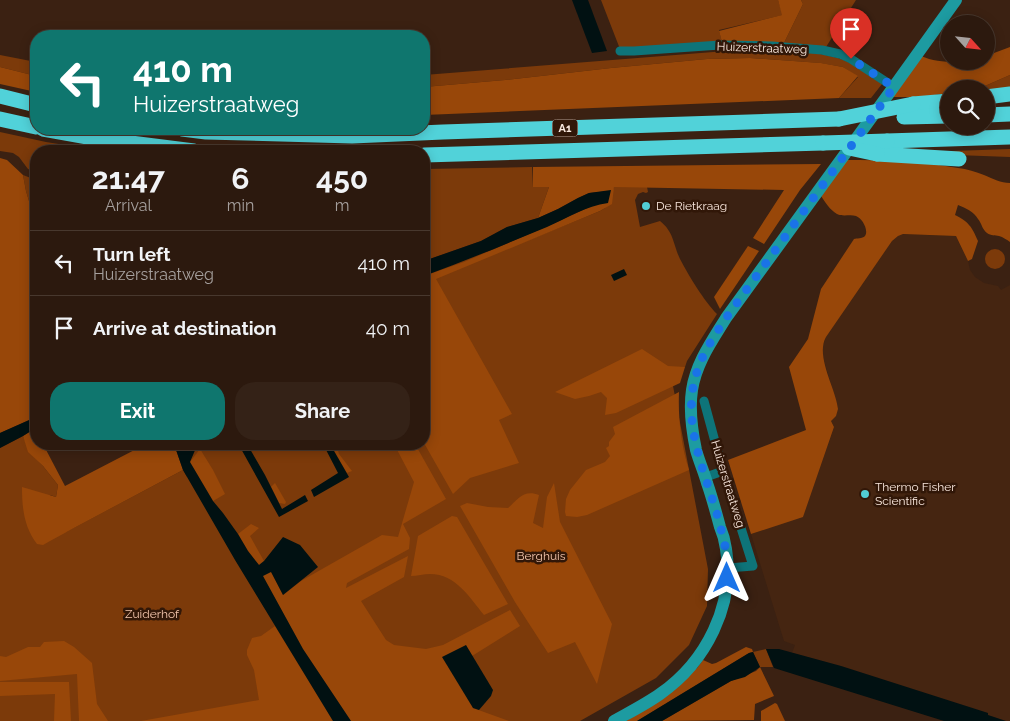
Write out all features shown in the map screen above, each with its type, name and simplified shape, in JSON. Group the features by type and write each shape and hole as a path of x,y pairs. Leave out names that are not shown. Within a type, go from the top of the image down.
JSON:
{"highway":[{"path":"995,96 1010,94"},
{"path":"0,96 30,104"},
{"name":"A1","path":"839,119 913,104 940,102"},
{"path":"995,115 1010,114"},
{"name":"A1","path":"430,132 940,116"},
{"path":"0,119 30,126"},
{"path":"77,135 146,145"},
{"name":"A1","path":"316,135 372,135"},
{"name":"A1","path":"430,155 1010,137"},
{"name":"A1","path":"823,142 878,154 959,158"}],"street":[{"name":"Huizerstraatweg","path":"614,721 660,694 688,669 716,627 721,613 728,568 726,546 697,452 692,425 693,388 702,360 726,318 956,0"},
{"name":"Huizerstraatweg","path":"620,51 720,45 772,46 822,50 840,54 851,59 894,87"},
{"name":"Huizerstraatweg","path":"704,401 753,566 728,568"},
{"path":"706,478 724,471"}],"shaded area":[{"path":"572,0 588,0 607,51 592,53"},
{"path":"611,190 608,203 584,210 547,227 430,274 430,259 481,241 507,227 538,218 589,193"},
{"path":"900,234 956,236 968,261 970,270 975,277 984,283 998,286 1001,290 1010,285 1010,721 841,666 792,653 795,645 784,641 751,534 803,516 834,427 831,421 838,409 823,357 823,345 826,337 892,241"},
{"path":"624,269 627,275 614,281 611,275"},
{"path":"30,420 30,432 0,448 0,433"},
{"path":"176,450 195,450 190,462 213,501 259,565 283,537 300,545 318,567 283,595 271,572 263,576 303,649 351,721 333,721 235,560 183,470"},
{"path":"242,450 251,450 282,509 305,495 308,501 279,517"},
{"path":"326,450 333,450 349,477 314,497 311,490 338,473"},
{"path":"466,645 493,690 491,696 479,710 473,708 442,657"},
{"path":"766,649 779,649 841,666 988,713 988,715 1006,721 944,721 774,668"},
{"path":"753,652 760,667 745,677 731,681 662,721 637,721 749,653"}],"green space":[{"path":"601,0 778,0 783,15 719,30 722,42 620,49"},
{"path":"778,0 801,0 803,4 784,43 722,42 719,31 782,15"},
{"path":"801,0 856,0 826,47 784,43 803,4"},
{"path":"1010,47 1010,75 995,82 995,80 940,80 940,94 920,97 892,97 921,56 940,61 940,70 995,70 995,53"},
{"path":"777,50 828,55 852,64 882,84 871,98 839,98 858,77 843,67 820,63 750,58 707,59 430,86 430,75 726,51"},
{"path":"0,55 30,61 30,74 0,67"},
{"path":"750,58 821,63 843,67 858,76 839,98 430,115 430,86 707,59"},
{"path":"0,67 30,74 30,91 0,84"},
{"path":"1010,75 1010,90 995,92 995,82"},
{"path":"0,132 65,145 30,145 30,170 13,153 0,151"},
{"path":"1010,149 1010,157 929,154 924,152"},
{"path":"0,158 7,160 23,175 30,205 30,420 0,433"},
{"path":"845,160 901,161 930,164 968,170 1000,182 1010,183 1010,242 1000,236 987,233 974,214 958,205 955,215 970,225 978,241 972,259 968,261 956,236 903,234 892,241 826,337 823,345 824,363 838,409 836,416 831,421 834,427 803,517 751,534 728,460 806,430 789,367 808,339 821,289 854,239 862,238 866,233 864,224 858,217 837,214 821,196"},
{"path":"821,164 800,190 764,244 753,238 784,190 614,187 612,204 600,211 436,279 512,414 499,420 519,463 470,478 453,494 428,450 430,450 430,274 464,262 594,205 610,191 589,193 538,218 549,187 533,187 533,167"},
{"path":"532,167 533,187 549,187 538,218 507,227 481,241 430,259 430,169"},
{"path":"23,175 30,178 30,205"},
{"name":"Berghuis","path":"614,187 647,187 648,192 638,194 635,200 640,227 660,221 665,225 671,234 680,259 688,273 717,314 685,367 679,367 673,386 708,569 707,606 689,645 656,678 580,721 0,721 0,448 23,436 31,454 58,485 56,497 50,495 66,532 183,470 187,477 181,450 430,450 430,266 524,242 605,208"},
{"path":"748,246 759,251 720,309 714,297"},
{"path":"991,249 999,249 1005,255 1005,263 999,269 991,269 985,263 985,255"},
{"path":"642,349 668,366 685,367 680,383 616,413 605,415 607,398 601,392 575,399 555,392"},
{"path":"679,392 681,432 689,470 587,515 577,517 566,516 566,499 570,490 586,470 605,462 610,456 606,448 615,434 613,427"},
{"path":"30,431 30,450 46,450 65,486 134,450 176,450 183,470 43,545 37,544 29,531 25,517 22,487 56,497 58,485 43,466 28,452 23,436"},
{"path":"201,450 225,494 213,501 190,462"},
{"path":"334,450 338,450 352,471 347,473"},
{"path":"397,450 418,450 446,499 403,524 410,538 409,549 347,583 346,588 408,556 404,577 361,601 386,640 394,645 426,649 443,645 510,610 520,626 472,656 465,645 473,708 509,721 351,721 303,649 262,575 271,571 283,595 301,581 382,535 398,537 414,482"},
{"path":"275,483 286,502 285,504 279,503 271,487"},
{"path":"554,483 560,522 612,624 597,684 575,642 548,653 515,602 460,506 467,503 508,508 518,498 525,494 534,493 539,495 533,523 543,528 547,497"},
{"path":"452,516 457,517 508,604 484,615 455,582 439,575 411,576 418,536"},
{"path":"251,524 259,528 250,536 264,561 259,565 238,534"},
{"path":"275,626 333,721 141,721 259,700 254,670 247,655 247,650 252,638 261,636"},
{"path":"64,641 92,663 97,704 108,721 79,721 77,674 0,681 0,656 6,657 28,647 40,647 44,642"},
{"path":"746,647 752,649 753,652 637,721 626,721 697,668 703,660 712,664 716,663"},
{"path":"766,649 773,667 760,667 753,652"},
{"path":"760,667 774,696 755,704 754,720 662,721 731,681 756,671"},
{"path":"0,682 69,682 71,721 54,721 55,694 0,696"},
{"path":"775,703 785,721 761,721 761,711"}],"place":[{"name":"De Rietkraag","path":"646,206"},
{"name":"Thermo Fisher Scientific","path":"865,494"}],"route":[{"path":"727,578 728,559 726,546 694,438 691,410 693,388 702,360 726,318 894,87 851,59"}],"park label":[{"name":"Zuiderhof","path":"152,614"}]}
